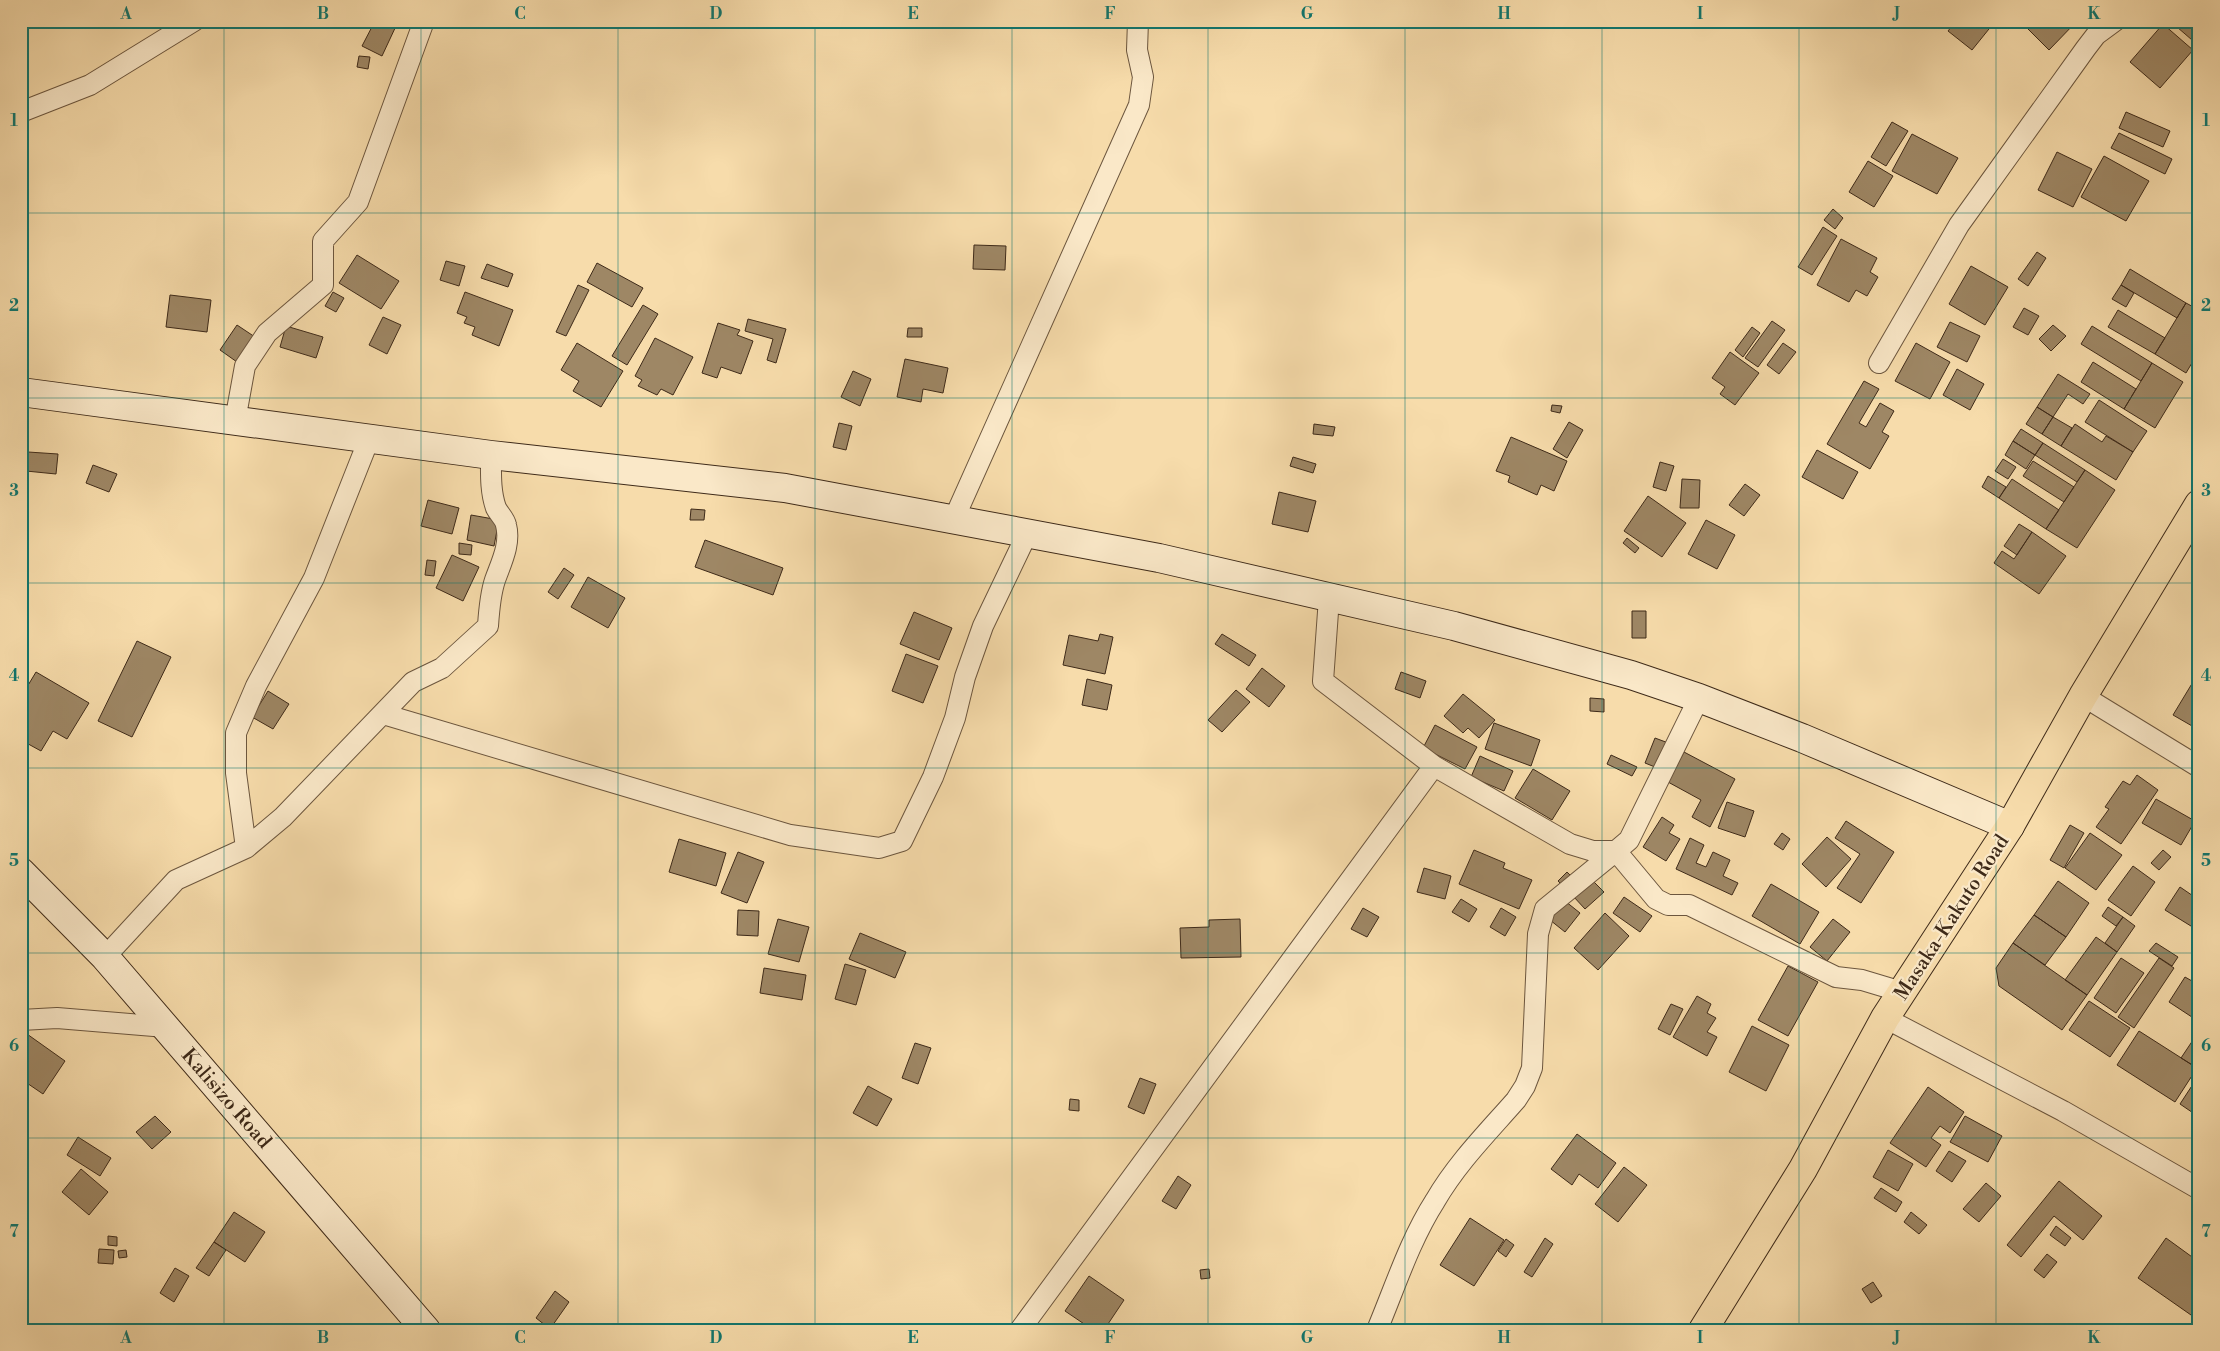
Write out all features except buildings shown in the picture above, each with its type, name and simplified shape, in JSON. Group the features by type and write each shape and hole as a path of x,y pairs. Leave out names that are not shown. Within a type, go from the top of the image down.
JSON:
{"highway":[{"name":"Masaka-Kakuto Road","path":"1703,1330 1803,1169 1885,1018 2010,826 2083,696 2199,504"}],"street":[{"path":"21,112 90,85 194,21"},
{"path":"235,421 245,366 266,333 323,285 323,241 358,202 424,21"},
{"path":"953,521 1139,105 1143,77 1137,50 1138,21"},
{"path":"1879,363 1959,225 2096,35 2116,21"},
{"path":"21,392 491,455 785,488 953,521 1159,558 1454,626 1631,675 1698,698 1802,738 2010,826"},
{"path":"246,848 236,773 236,733 256,686 314,578 369,439"},
{"path":"105,957 176,880 246,848 283,817 413,682 442,668 488,626 490,600 495,580 505,559 506,538 506,524 497,511 492,494 491,455"},
{"path":"383,714 790,835 879,848 902,841 933,777 955,718 965,677 983,626 1027,534"},
{"path":"1329,598 1324,681 1434,766 1570,844 1594,851 1616,851"},
{"path":"2083,696 2199,767"},
{"path":"1377,1330 1410,1251 1434,1202 1454,1170 1516,1100 1525,1086 1532,1068 1538,934 1545,909 1630,840 1698,698"},
{"path":"1020,1330 1434,766"},
{"path":"1616,851 1656,899 1668,906 1689,906 1836,978 1862,980 1902,992"},
{"name":"Kalisizo Road","path":"21,872 105,957 426,1330"},
{"path":"21,1020 57,1018 166,1027"},
{"path":"1885,1018 2063,1111 2199,1189"}]}
